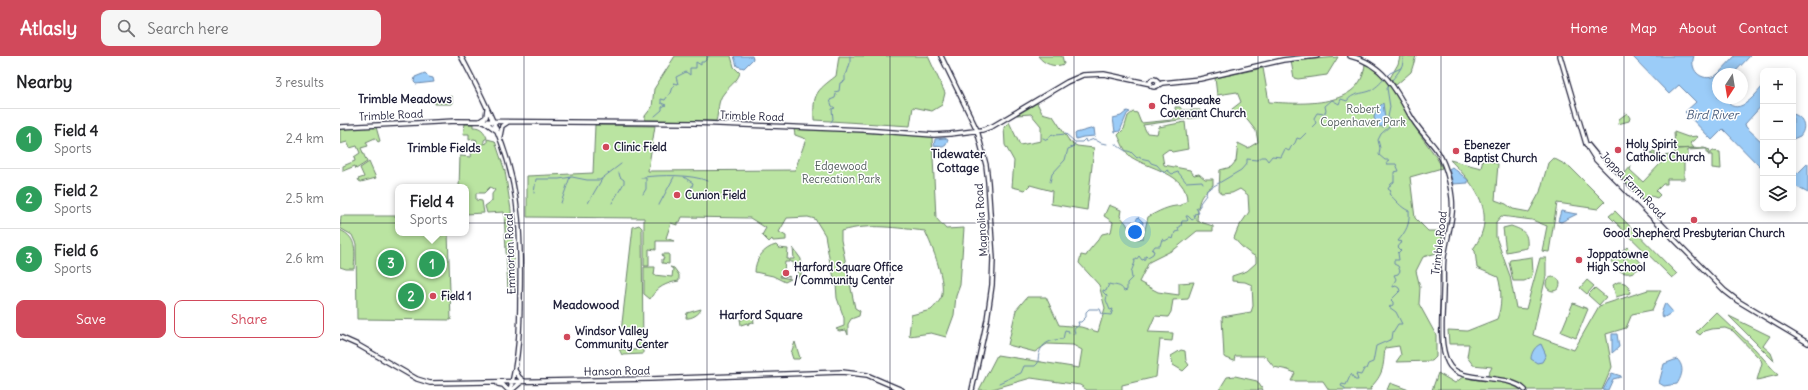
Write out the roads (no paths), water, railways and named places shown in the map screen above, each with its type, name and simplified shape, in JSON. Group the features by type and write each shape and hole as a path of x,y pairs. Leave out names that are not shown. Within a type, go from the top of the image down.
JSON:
{"street":[{"name":"Emmorton Road","path":"461,56 494,121 515,192 520,235 520,328 515,372 510,390"},
{"name":"Magnolia Road","path":"941,56 977,130 988,175 993,276 990,304 972,390"},
{"path":"1162,83 1154,79 1150,83 1153,87 1162,83 1194,80 1283,60 1317,56"},
{"name":"Trimble Road","path":"1350,56 1375,66 1391,83 1417,126 1436,150 1445,169 1452,204 1452,224 1443,266 1442,332 1448,363 1462,373 1513,382 1525,390"},
{"name":"Joppa Farm Road","path":"1560,56 1584,139 1602,162 1667,229 1675,240 1731,296 1808,342"},
{"name":"Trimble Road","path":"340,127 480,121 753,124 934,135 977,130 998,124 1066,82 1083,75 1104,74 1150,83"},
{"path":"1157,81 1157,86"},
{"path":"480,121 486,117 486,106"},
{"path":"489,111 496,118 508,121"},
{"path":"480,121 492,126 498,134"},
{"path":"500,139 501,128 508,121"},
{"name":"Hanson Road","path":"340,337 358,344 424,382 433,383 667,379 842,372 867,376 902,390"},
{"path":"501,382 507,380 515,372 518,377 525,382"},
{"path":"493,382 503,385 510,390 518,384 525,382"}],"water":[{"path":"734,56 752,56 753,59 744,68 737,66"},
{"name":"Bird River","path":"1632,56 1694,56 1693,67 1699,75 1708,78 1712,77 1712,104 1729,104 1734,107 1748,104 1748,102 1760,89 1760,107 1745,124 1746,127 1760,140 1760,167 1723,129 1712,140 1685,112 1696,102 1679,85 1669,94"},
{"path":"1735,56 1750,56 1739,68 1724,68"},
{"path":"425,73 429,77 433,78 434,82 416,84 414,82 415,77"},
{"path":"1383,103 1385,118 1384,127 1376,126 1374,117 1377,109"},
{"path":"1127,111 1130,112 1127,114 1120,131 1115,132 1113,118 1121,116"},
{"path":"1796,115 1802,120 1804,126 1800,136 1796,138"},
{"path":"1094,128 1095,136 1076,139 1076,133"},
{"path":"945,138 948,140 946,145 943,147 934,146 935,139"},
{"path":"1808,163 1808,193 1796,187 1796,172 1798,173"},
{"path":"1452,167 1468,180 1468,183 1453,184 1449,169"},
{"path":"1561,211 1577,214 1561,222 1558,221"},
{"path":"1138,217 1143,222 1141,233 1135,233 1133,227"},
{"path":"1665,303 1673,312 1663,318 1661,314"},
{"path":"1612,334 1617,334 1619,347 1612,353"},
{"path":"1541,344 1546,355 1542,362 1537,363 1531,359 1531,357 1535,348"},
{"path":"1677,359 1680,362 1682,372 1677,384 1664,386 1659,383 1664,364"},
{"path":"1612,373 1621,377 1613,379 1608,390 1603,390"}],"waterway":[{"path":"655,116 662,110 662,107 666,105 661,103 661,99 665,100 672,87 675,85 673,83 678,84 676,77 686,72 690,75 690,68 696,68 696,62 701,65 701,62 704,62 709,56"},
{"path":"831,122 833,119 832,109 835,108 832,106 830,100 835,98 836,94 834,92 839,91 840,83 845,81 845,74 847,73 850,63 850,56"},
{"path":"1392,80 1402,66 1403,56"},
{"path":"1386,77 1390,73 1401,68"},
{"path":"999,383 1021,373 1024,366 1035,366 1038,363 1038,357 1044,345 1048,342 1063,339 1065,330 1069,331 1068,333 1075,334 1074,329 1079,325 1078,322 1081,322 1086,317 1086,312 1089,309 1100,309 1102,314 1111,315 1113,309 1110,310 1106,300 1107,296 1103,290 1106,291 1109,284 1119,286 1124,291 1127,290 1127,283 1132,278 1131,272 1135,262 1134,260 1136,260 1139,256 1142,260 1145,259 1145,256 1148,257 1153,254 1154,251 1152,250 1155,246 1160,246 1162,239 1165,241 1170,238 1173,239 1175,232 1179,231 1178,228 1181,226 1182,221 1188,220 1186,216 1192,220 1195,218 1194,214 1199,213 1196,208 1200,206 1200,203 1206,195 1207,190 1241,170 1247,163 1247,159 1257,160 1265,157 1268,161 1272,156 1281,157 1285,149 1289,151 1297,138 1300,139 1316,123 1314,118 1317,113 1324,114 1326,111 1325,106 1332,100 1339,104 1341,99 1347,101 1354,95 1372,90 1384,79"},
{"path":"1345,390 1345,388 1341,386 1342,384 1346,385 1351,374 1355,380 1358,380 1356,374 1361,375 1368,364 1373,362 1376,346 1392,339 1393,332 1398,324 1402,324 1396,312 1389,307 1393,305 1391,300 1400,291 1396,286 1393,287 1396,279 1394,275 1398,274 1400,271 1398,266 1394,264 1394,260 1399,260 1398,253 1401,250 1398,247 1402,242 1398,241 1407,228 1409,211 1389,194 1391,191 1388,189 1394,182 1394,172 1399,171 1396,164 1386,164 1389,160 1385,160 1379,155 1380,148 1378,140 1381,134 1392,124 1388,117 1390,107 1387,88 1389,84"},
{"path":"1043,138 1047,140 1052,134 1055,136 1066,134 1075,142 1082,142 1085,139 1086,142 1094,139 1101,143 1107,144"},
{"path":"1050,182 1052,174 1065,160 1068,149 1073,147 1075,143"},
{"path":"1115,144 1124,150 1131,152 1137,158 1140,156 1140,158 1149,160 1151,163 1157,165 1164,173 1167,170 1172,174 1178,172 1186,182 1202,181 1203,183"},
{"path":"534,193 536,179 559,179 572,177 587,180 600,180 621,164"},
{"path":"612,203 624,183 624,180 620,177 619,173"},
{"path":"644,177 685,176 708,181"},
{"path":"561,203 570,177"},
{"path":"659,205 674,177"},
{"path":"684,177 693,183 690,193"},
{"path":"641,178 646,178 646,189 643,194"},
{"path":"588,203 602,179"}],"place":[{"name":"Chesapeake Covenant Church","path":"1152,106"},
{"name":"Clinic Field","path":"606,147"},
{"name":"Holy Spirit Catholic Church","path":"1618,150"},
{"name":"Ebenezer Baptist Church","path":"1456,151"},
{"name":"Cunion Field","path":"677,195"},
{"name":"Good Shepherd Presbyterian Church","path":"1694,220"},
{"name":"Joppatowne High School","path":"1579,260"},
{"name":"Field 6","path":"391,263"},
{"name":"Field 4","path":"432,264"},
{"name":"Harford Square Office / Community Center","path":"786,273"},
{"name":"Field 2","path":"411,296"},
{"name":"Field 1","path":"433,296"},
{"name":"Windsor Valley Community Center","path":"567,337"}],"district":[{"name":"Trimble Meadows","path":"405,99"},
{"name":"Trimble Fields","path":"444,148"},
{"name":"Tidewater Cottage","path":"958,161"},
{"name":"Meadowood","path":"586,305"},
{"name":"Harford Square","path":"761,315"}],"park label":[{"name":"Robert Copenhaver Park","path":"1363,115"},
{"name":"Edgewood Recreation Park","path":"841,172"}]}
